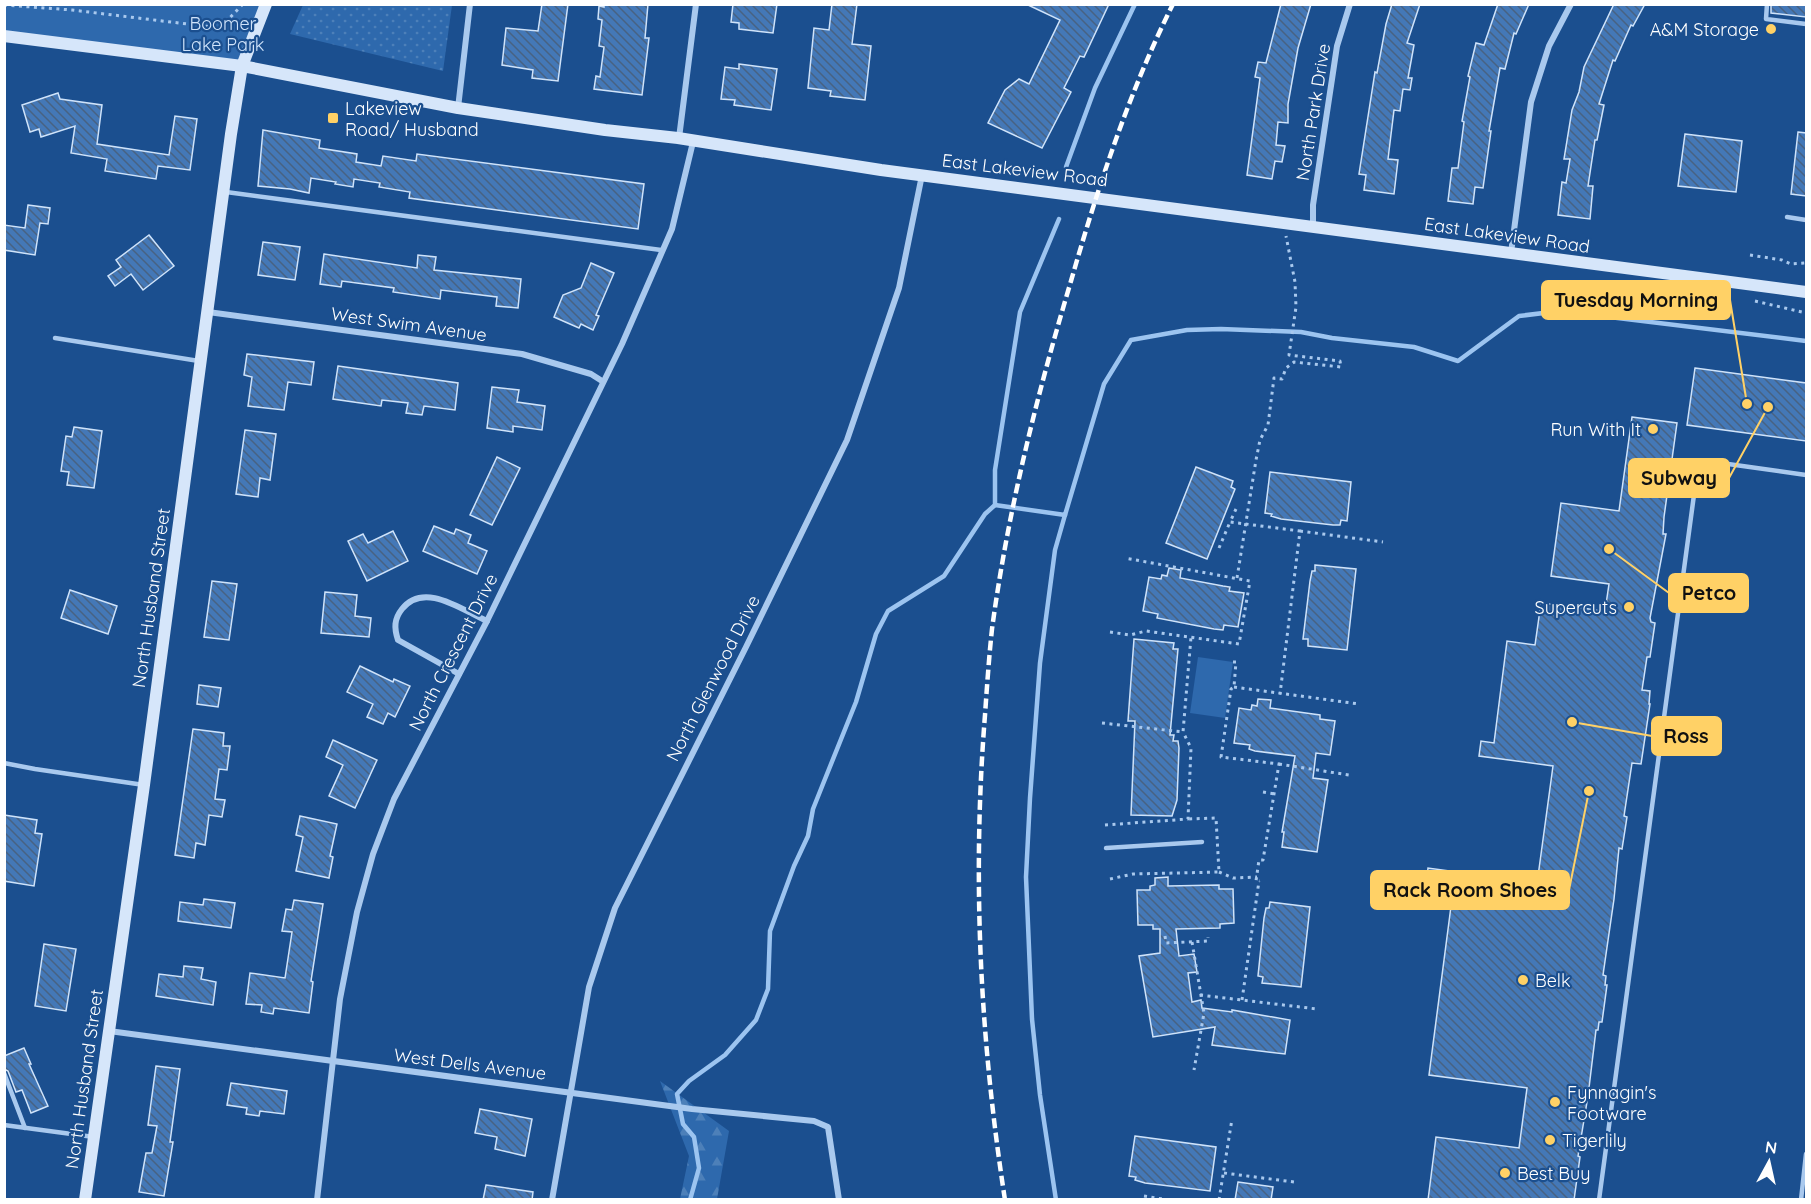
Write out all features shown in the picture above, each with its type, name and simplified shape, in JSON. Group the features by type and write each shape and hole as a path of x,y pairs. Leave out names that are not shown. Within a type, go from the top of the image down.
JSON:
{"main road":[{"name":"North Husband Street","path":"85,1200 242,66 266,4"},
{"name":"East Lakeview Road","path":"4,36 242,66 458,108 605,130 678,138 921,175 1806,292"}],"street":[{"path":"458,108 470,4"},
{"path":"678,138 696,4"},
{"name":"North Park Drive","path":"1312,226 1313,205 1337,46 1350,4"},
{"path":"1511,254 1531,102 1549,46 1571,4"},
{"name":"North Crescent Drive","path":"317,1200 328,1115 332,1061 346,966 357,912 373,854 394,799 487,621 622,344 672,229 693,142"},
{"name":"North Glenwood Drive","path":"552,1200 589,987 615,908 847,440 899,288 921,175"},
{"name":"West Swim Avenue","path":"208,312 522,354 591,374 602,381"},
{"path":"459,674 398,640 394,629 397,615 406,604 425,596 436,598 487,621"},
{"name":"West Dells Avenue","path":"109,1031 732,1114 814,1121 828,1127 839,1200"}],"lane":[{"path":"1767,4 1766,19 1806,24"},
{"path":"223,192 661,250"},
{"path":"1787,217 1806,220"},
{"path":"55,338 202,361"},
{"path":"1599,1200 1696,480 1700,467 1721,463 1806,475"},
{"path":"4,763 144,785"},
{"path":"1106,848 1202,842"},
{"path":"4,1073 25,1128"},
{"path":"4,1125 94,1137"},
{"path":"1801,1200 1806,1154"}],"path":[{"path":"4,5 72,10 220,28 243,4"},
{"path":"1237,578 1260,440 1268,425 1274,378 1282,379 1286,368 1294,362 1341,367 1340,361 1289,356 1296,307 1295,282 1287,247 1285,222"},
{"path":"1750,255 1782,260 1791,264 1806,263"},
{"path":"1219,548 1236,509"},
{"path":"1230,522 1383,542"},
{"path":"1280,694 1300,531"},
{"path":"1110,632 1130,635 1146,631 1239,644 1250,581 1125,558"},
{"path":"1188,819 1191,748 1183,732 1191,637"},
{"path":"1233,662 1236,662 1234,687 1231,689 1221,757 1349,775"},
{"path":"1234,687 1359,705"},
{"path":"1102,723 1183,732"},
{"path":"1242,1000 1260,881 1256,881 1259,860 1263,860 1279,764"},
{"path":"1263,792 1275,794"},
{"path":"1105,825 1216,818 1219,872"},
{"path":"1110,879 1133,874 1219,872 1233,878 1257,876"},
{"path":"1165,936 1166,943 1208,941 1208,937"},
{"path":"1192,942 1204,1013 1194,1070"},
{"path":"1200,995 1317,1009"},
{"path":"1219,1200 1232,1119"},
{"path":"1224,1173 1294,1182"},
{"path":"1143,1196 1169,1200"}],"green space":[{"name":"Boomer Lake Park","path":"5,5 267,5 241,64 5,32"},
{"path":"303,5 452,5 443,71 290,34"},
{"path":"1198,657 1233,662 1225,718 1190,713"},
{"path":"660,1081 729,1131 717,1199 680,1199 689,1156"}],"building":[{"path":"542,4 568,4 558,81 532,78 533,70 502,65 506,28 538,31"},
{"path":"604,4 648,4 645,38 649,38 642,95 594,89 596,76 600,77 604,47 599,46 602,20 598,19 599,6 604,7"},
{"path":"733,4 777,4 773,33 739,29 739,23 731,22"},
{"path":"832,4 857,4 852,44 871,46 865,100 830,96 831,91 808,88 814,28 829,30"},
{"path":"1026,4 1109,4 1084,57 1080,56 1064,88 1071,92 1042,148 988,123 1005,90 1019,79 1029,84 1060,20"},
{"path":"1281,4 1311,4 1298,48 1288,104 1288,123 1278,122 1276,145 1285,146 1282,162 1275,161 1272,179 1247,175 1260,78 1255,77 1258,62 1266,63"},
{"path":"1392,4 1420,4 1407,43 1414,45 1408,78 1412,78 1410,90 1403,89 1400,111 1394,110 1388,159 1398,160 1394,194 1364,190 1366,175 1359,174 1375,72 1377,73"},
{"path":"1498,4 1529,4 1516,34 1514,33 1505,69 1500,68 1489,131 1491,131 1483,188 1475,187 1473,204 1448,201 1452,168 1458,168 1464,122 1462,121 1470,77 1468,76 1476,43 1484,45"},
{"path":"1614,4 1645,4 1633,26 1631,25 1615,61 1613,60 1599,104 1604,105 1597,140 1595,140 1588,186 1593,186 1590,219 1558,215 1562,182 1566,183 1570,159 1564,159 1572,110 1579,92 1584,67"},
{"path":"1771,4 1806,4 1806,17 1771,13"},
{"path":"739,64 777,69 771,110 734,105 735,100 721,99 725,67 739,69"},
{"path":"58,93 60,99 102,105 97,144 169,155 175,116 197,119 190,170 158,166 156,179 105,171 107,159 71,153 75,126 41,137 39,129 30,132 22,105"},
{"path":"263,130 320,140 319,148 357,154 356,162 381,166 383,156 416,161 417,154 644,184 638,229 409,198 410,192 379,187 380,183 354,179 353,187 311,178 309,193 258,186"},
{"path":"1798,132 1806,133 1806,196 1791,194"},
{"path":"1685,134 1742,141 1736,192 1678,186"},
{"path":"28,205 50,208 48,224 40,223 35,255 4,250 4,225 25,228"},
{"path":"149,235 174,266 143,290 131,274 115,286 108,276 121,267 116,260"},
{"path":"263,242 300,247 295,280 258,275"},
{"path":"324,254 417,268 418,255 436,257 434,270 521,279 518,308 496,306 497,297 441,290 440,299 393,292 394,288 342,281 341,287 320,284"},
{"path":"591,263 614,273 596,315 599,316 593,330 581,324 579,328 554,317 563,295 581,288"},
{"path":"247,354 314,362 311,385 288,382 284,410 248,406 252,377 244,375"},
{"path":"338,366 458,383 455,410 424,406 422,415 406,413 408,403 382,400 381,406 333,399"},
{"path":"1695,368 1806,383 1806,441 1687,425"},
{"path":"492,387 519,390 517,402 545,406 542,430 513,426 513,432 487,428"},
{"path":"1632,417 1677,423 1664,517 1663,534 1666,534 1650,618 1651,622 1655,623 1642,690 1650,691 1650,704 1641,764 1632,763 1624,816 1627,817 1622,849 1619,848 1603,975 1606,976 1605,985 1607,985 1602,1022 1599,1022 1598,1030 1596,1030 1574,1200 1428,1200 1436,1137 1519,1148 1527,1088 1429,1075 1453,891 1426,887 1428,868 1501,878 1500,886 1536,891 1553,766 1479,756 1481,741 1494,743 1507,641 1535,645 1541,603 1605,611 1609,584 1551,576 1561,503 1619,511"},
{"path":"74,427 102,431 94,488 67,485 69,472 61,471 66,436 72,437"},
{"path":"245,430 276,434 270,480 260,478 258,497 236,494"},
{"path":"497,457 520,468 492,525 470,515"},
{"path":"1196,467 1233,481 1231,487 1235,489 1207,559 1166,543"},
{"path":"1270,472 1351,482 1347,521 1341,520 1340,525 1333,525 1281,519 1265,513"},
{"path":"434,526 454,534 456,529 471,535 468,543 487,551 477,574 423,551"},
{"path":"393,531 408,561 367,581 348,541 363,534 368,543"},
{"path":"1315,565 1356,569 1347,650 1308,646 1308,639 1303,639 1310,581"},
{"path":"1169,568 1181,570 1180,578 1230,587 1229,591 1244,593 1238,627 1224,625 1223,630 1214,629 1157,618 1158,614 1143,611 1149,577 1161,579 1162,575 1167,576"},
{"path":"212,581 237,584 229,640 204,637"},
{"path":"70,590 117,606 108,634 61,618"},
{"path":"325,592 357,595 355,616 371,618 369,637 321,633"},
{"path":"1134,639 1174,643 1173,649 1178,649 1170,735 1174,735 1173,741 1178,741 1179,748 1177,800 1172,816 1131,815 1135,721 1128,721"},
{"path":"360,666 393,682 394,679 410,686 395,717 388,713 383,724 367,717 373,704 347,692"},
{"path":"199,685 221,688 218,707 197,704"},
{"path":"1258,699 1271,700 1270,708 1320,715 1320,719 1335,721 1330,755 1316,753 1313,778 1328,780 1317,852 1282,847 1284,832 1282,832 1295,756 1255,751 1249,749 1250,745 1234,743 1239,708 1251,710 1252,705 1257,706"},
{"path":"193,729 224,733 223,746 230,746 227,770 219,769 215,799 225,800 222,817 209,815 205,845 196,843 194,858 175,855"},
{"path":"333,740 377,760 355,808 329,796 343,765 326,757"},
{"path":"4,815 37,820 35,833 42,834 34,886 4,881"},
{"path":"300,816 337,824 330,856 333,857 329,878 296,871 303,837 296,835"},
{"path":"1168,877 1168,886 1219,885 1219,889 1233,889 1234,923 1220,924 1220,928 1176,929 1179,956 1194,954 1197,972 1188,973 1192,1002 1201,1000 1202,1008 1232,1012 1232,1010 1290,1020 1285,1054 1212,1045 1215,1027 1153,1037 1139,956 1160,953 1160,929 1153,929 1153,925 1138,925 1137,890 1150,890 1150,886 1155,885 1155,878"},
{"path":"204,899 235,903 231,928 178,921 180,902 203,905"},
{"path":"294,900 323,904 311,981 313,982 309,1013 274,1008 273,1014 261,1012 262,1005 246,1004 250,973 285,978 292,932 282,931 286,909 292,910"},
{"path":"1270,902 1310,907 1301,987 1262,983 1263,977 1258,976 1264,918"},
{"path":"44,944 76,949 66,1011 35,1006"},
{"path":"184,966 203,968 201,979 216,982 213,1005 156,996 159,974 183,977"},
{"path":"24,1048 48,1106 31,1113 22,1090 16,1092 8,1071 4,1069 4,1056"},
{"path":"156,1066 180,1069 170,1142 173,1142 164,1196 139,1192 146,1153 152,1153 157,1126 148,1125"},
{"path":"231,1083 287,1091 284,1114 260,1111 259,1116 246,1114 247,1108 227,1105"},
{"path":"480,1109 532,1119 525,1156 495,1149 497,1137 475,1133"},
{"path":"1135,1136 1216,1147 1210,1191 1145,1183 1135,1180 1136,1177 1129,1176"},
{"path":"1238,1182 1273,1187 1271,1200 1235,1200"},
{"path":"486,1185 533,1192 532,1200 483,1200"}],"waterway":[{"path":"1066,167 1095,88 1135,4"},
{"path":"690,1200 699,1168 694,1137 683,1124 677,1094 689,1081 725,1055 756,1020 768,989 770,931 794,866 808,836 813,809 856,702 876,634 888,611 944,576 985,514 995,505 995,470 1020,312 1059,219"},
{"path":"995,505 1065,515 1104,384 1131,340 1187,330 1301,332 1332,338 1414,347 1458,361 1519,316 1560,311 1806,341"},
{"path":"1056,1200 1040,1095 1032,1019 1026,877 1040,663 1055,550 1065,515"}],"railway":[{"path":"1005,1200 996,1139 984,1018 979,897 981,776 992,629 1015,497 1058,324 1092,210 1116,140 1142,71 1173,4"}],"place":[{"name":"A&M Storage","path":"1771,29"},
{"name":"Lakeview Road/ Husband","path":"333,118"},
{"name":"Tuesday Morning","path":"1747,404"},
{"name":"Subway","path":"1768,407"},
{"name":"Run With It","path":"1653,429"},
{"name":"Petco","path":"1609,549"},
{"name":"Supercuts","path":"1629,607"},
{"name":"Ross","path":"1572,722"},
{"name":"Rack Room Shoes","path":"1589,791"},
{"name":"Belk","path":"1523,980"},
{"name":"Fynnagin's Footware","path":"1555,1102"},
{"name":"Tigerlily","path":"1550,1140"},
{"name":"Best Buy","path":"1505,1173"}]}
